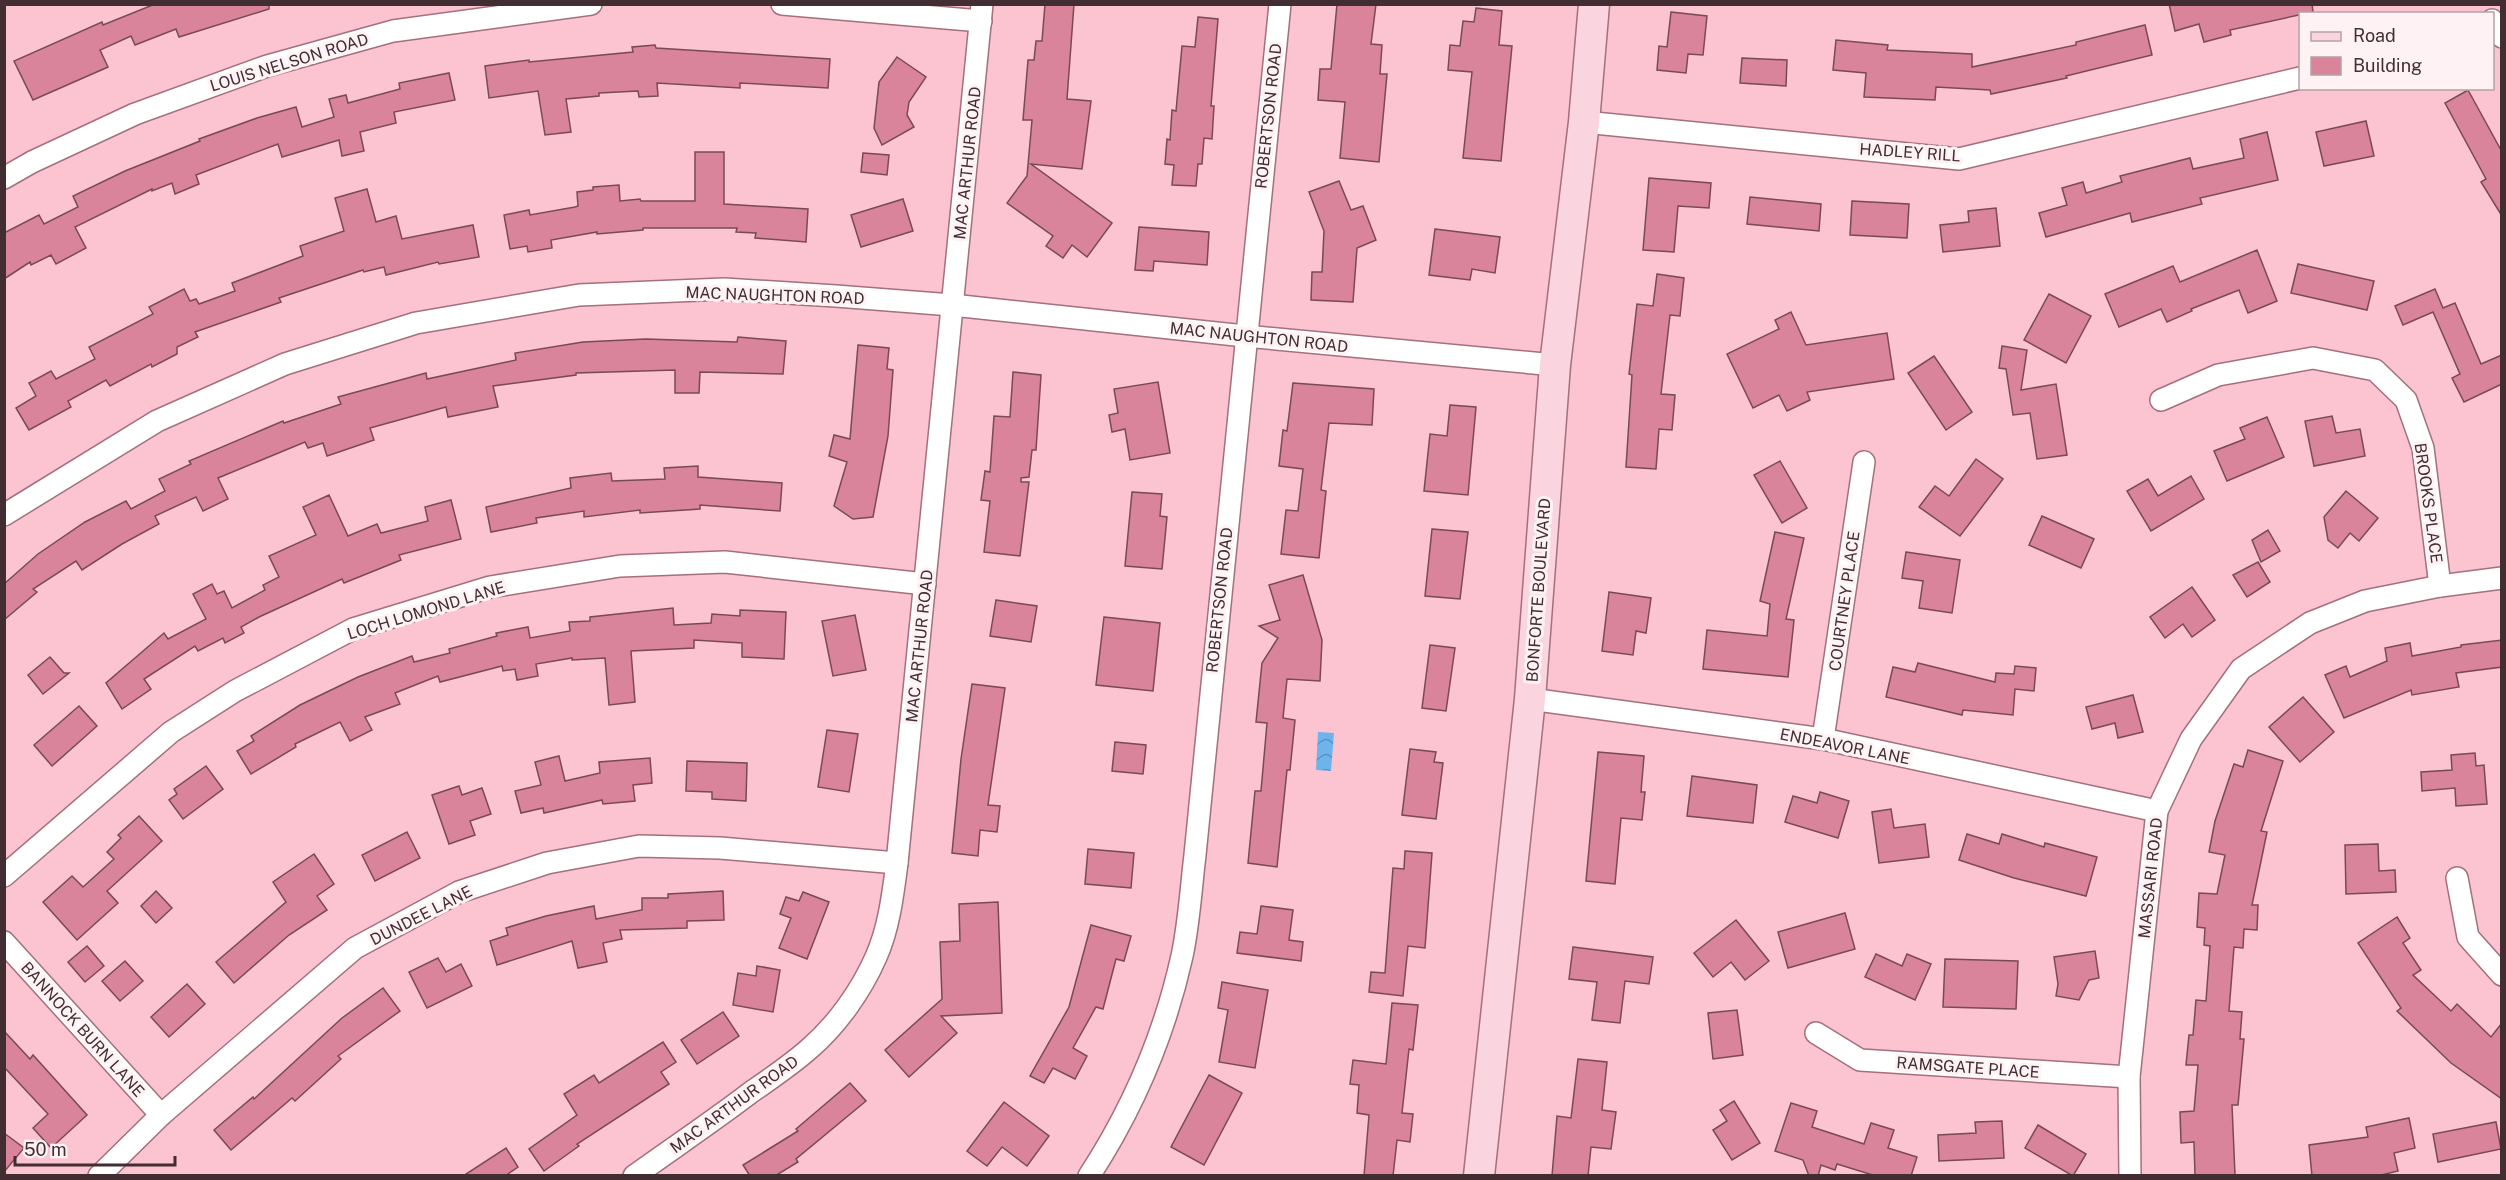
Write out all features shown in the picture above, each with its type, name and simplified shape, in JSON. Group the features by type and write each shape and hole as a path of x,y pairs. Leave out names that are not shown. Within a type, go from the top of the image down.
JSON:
{"main road":[{"name":"BONFORTE BOULEVARD","path":"1479,1176 1530,699 1555,365 1584,122 1594,4"}],"street":[{"name":"LOUIS NELSON ROAD","path":"4,178 32,162 135,114 267,66 393,31 591,4"},
{"path":"782,4 981,13"},
{"name":"ROBERTSON ROAD","path":"1089,1176 1131,1106 1162,1030 1183,954 1280,4"},
{"name":"MAC ARTHUR ROAD","path":"634,1176 716,1119 810,1048 844,1011 867,976 877,955 893,898 897,863 981,13"},
{"name":"HADLEY RILL","path":"1584,122 1959,159 2299,78"},
{"name":"MAC NAUGHTON ROAD","path":"4,515 157,421 285,364 416,323 579,295 724,289 952,305 1245,336 1555,365"},
{"name":"BROOKS PLACE","path":"2161,400 2218,375 2313,358 2375,370 2406,400 2423,448 2440,586"},
{"name":"COURTNEY PLACE","path":"1823,740 1864,462"},
{"name":"LOCH LOMOND LANE","path":"4,876 171,732 235,691 353,629 490,587 620,566 725,562 925,585"},
{"name":"MASSARI ROAD","path":"2130,1176 2128,1077 2157,811 2191,739 2241,669 2310,623 2365,601 2440,586 2502,578"},
{"name":"ENDEAVOR LANE","path":"1530,699 1823,740 2157,811"},
{"name":"DUNDEE LANE","path":"99,1176 161,1115 355,948 459,892 547,863 639,846 720,848 897,863"},
{"path":"2457,878 2468,937 2502,975"},
{"name":"BANNOCK BURN LANE","path":"4,942 161,1115"},
{"name":"RAMSGATE PLACE","path":"1816,1033 1860,1060 2128,1077"}],"water":[{"path":"1318,732 1334,733 1331,771 1316,770"}],"building":[{"path":"155,4 269,4 269,9 179,37 176,29 135,45 131,36 100,50 108,67 33,100 14,61 102,22 103,25"},
{"path":"1045,4 1074,4 1067,99 1091,101 1082,169 1031,164 1112,223 1087,257 1072,245 1063,258 1046,246 1053,236 1007,203 1027,176 1032,120 1023,120 1028,60 1034,60 1036,41 1042,41"},
{"path":"1337,4 1376,4 1371,44 1382,45 1380,74 1387,74 1379,162 1340,158 1345,102 1318,100 1320,69 1331,69"},
{"path":"2169,4 2312,4 2313,12 2299,12 2299,15 2230,30 2231,35 2204,42 2199,24 2175,31"},
{"path":"1476,8 1502,11 1499,45 1512,46 1501,161 1463,158 1472,72 1448,70 1450,45 1460,46 1463,21 1474,22"},
{"path":"1671,12 1707,16 1703,55 1688,54 1686,73 1657,70 1659,46 1667,47"},
{"path":"1198,17 1218,19 1211,106 1214,106 1212,139 1204,138 1202,164 1198,164 1196,186 1172,185 1174,165 1165,164 1167,139 1170,140 1172,110 1176,111 1182,46 1195,47"},
{"path":"2145,25 2152,55 2066,76 2067,78 1991,94 1990,90 1936,87 1935,100 1864,97 1866,73 1833,70 1836,40 1888,45 1887,50 1972,54 1972,67 2076,45 2076,42"},
{"path":"655,45 656,48 830,59 828,88 740,83 740,88 657,83 658,96 639,97 638,91 599,93 599,96 566,99 571,132 545,135 538,91 489,98 485,66 529,60 529,62 633,52 632,47"},
{"path":"897,57 926,77 909,102 907,115 914,127 882,145 874,128 879,82"},
{"path":"1742,58 1787,60 1786,86 1740,83"},
{"path":"449,73 455,100 394,112 396,123 360,132 364,151 342,156 339,140 282,157 278,144 196,175 199,184 175,194 172,183 152,191 152,189 75,227 86,248 56,264 51,255 31,265 30,262 4,279 4,233 39,215 44,224 78,207 73,196 125,171 200,141 199,139 257,118 296,107 302,127 334,117 329,99 346,95 348,103 400,89 399,83"},
{"path":"2468,90 2502,152 2502,216 2481,182 2486,179 2445,103"},
{"path":"2366,121 2374,156 2324,166 2316,132"},
{"path":"2267,132 2278,180 2200,198 2202,204 2132,222 2130,213 2046,237 2039,213 2067,205 2062,188 2083,182 2086,193 2122,182 2120,176 2190,158 2193,169 2244,158 2240,139"},
{"path":"695,152 724,152 724,204 808,209 806,242 755,238 756,233 736,232 737,228 643,228 643,230 597,234 597,232 551,240 552,248 528,252 527,246 510,249 504,215 529,210 530,215 575,207 578,206 577,192 593,190 593,187 619,185 620,201 640,199 641,201 695,201"},
{"path":"863,153 889,155 887,175 861,172"},
{"path":"1649,178 1711,183 1709,208 1678,206 1674,252 1643,250"},
{"path":"1339,181 1351,210 1363,206 1376,240 1357,248 1353,302 1311,300 1312,272 1322,272 1324,231 1309,192"},
{"path":"367,189 376,222 396,216 402,239 473,225 479,257 439,264 438,262 386,275 384,267 364,272 363,270 279,298 281,302 195,332 198,337 177,347 177,354 152,367 151,364 110,386 106,380 68,401 71,407 29,430 16,408 36,396 29,383 51,371 56,379 95,359 89,347 153,314 149,307 184,289 190,301 196,299 199,304 235,291 232,283 303,256 300,246 344,231 335,198"},
{"path":"1750,197 1821,204 1819,231 1747,224"},
{"path":"903,199 913,231 861,247 851,215"},
{"path":"1852,201 1909,204 1907,238 1850,235"},
{"path":"1996,208 2000,246 1943,252 1940,225 1969,222 1968,211"},
{"path":"1139,227 1209,232 1207,265 1154,261 1153,271 1135,270"},
{"path":"1435,229 1500,237 1495,273 1472,269 1470,280 1429,275"},
{"path":"2257,250 2277,301 2248,313 2239,290 2191,309 2192,311 2167,322 2161,309 2119,327 2105,294 2173,266 2180,282"},
{"path":"2298,264 2374,281 2367,310 2291,293"},
{"path":"1657,274 1684,278 1680,316 1670,315 1661,394 1675,395 1672,430 1659,429 1656,469 1626,467 1632,375 1629,374 1637,304 1653,306"},
{"path":"2435,289 2443,308 2455,303 2481,364 2502,355 2502,384 2464,402 2452,378 2460,374 2433,312 2403,325 2395,306"},
{"path":"2049,294 2091,316 2066,363 2024,340"},
{"path":"1791,312 1806,345 1887,333 1894,379 1807,392 1810,400 1787,411 1779,395 1753,408 1727,354 1779,329 1775,320"},
{"path":"738,337 786,341 783,374 700,372 699,393 675,393 675,370 576,373 576,375 493,386 498,407 448,417 446,407 370,428 374,440 327,456 323,443 308,448 305,442 218,478 228,499 203,511 196,497 155,516 159,524 122,544 82,570 76,561 33,589 37,592 4,620 4,584 38,554 85,522 126,501 131,509 165,491 159,479 191,464 189,461 283,421 284,423 341,404 338,397 426,373 427,379 516,360 515,353 583,342 646,339 737,342"},
{"path":"858,345 889,348 887,369 893,370 888,436 873,517 853,519 834,506 847,462 829,456 834,435 850,439"},
{"path":"2002,346 2027,350 2021,390 2056,384 2067,455 2037,459 2030,413 2013,415 2006,369 1999,368"},
{"path":"1934,356 1972,412 1946,430 1908,373"},
{"path":"1013,372 1041,375 1036,450 1032,450 1029,477 1021,478 1021,482 1029,482 1020,556 984,552 990,501 981,500 985,471 990,472 994,416 1010,417"},
{"path":"1158,382 1170,453 1130,460 1125,429 1112,432 1109,415 1118,413 1114,389"},
{"path":"1293,383 1374,389 1372,425 1329,423 1321,490 1326,491 1319,558 1281,554 1286,510 1298,511 1303,469 1279,466 1283,430 1287,431"},
{"path":"1450,405 1476,407 1468,495 1424,491 1430,434 1447,436"},
{"path":"2332,416 2336,433 2360,429 2365,456 2314,466 2305,421"},
{"path":"2267,417 2284,457 2227,481 2214,451 2245,439 2240,428"},
{"path":"1976,459 2003,479 1960,536 1919,507 1935,486 1949,496"},
{"path":"1780,461 1807,508 1782,523 1754,475"},
{"path":"698,466 698,477 782,483 780,511 700,505 700,509 640,513 640,510 584,517 584,511 536,518 537,523 491,532 486,507 571,488 570,478 611,473 612,481 665,479 664,468"},
{"path":"2191,476 2204,499 2151,531 2127,491 2148,479 2158,496"},
{"path":"2346,491 2378,518 2359,541 2350,533 2338,548 2328,540 2324,517"},
{"path":"1132,492 1162,494 1160,516 1167,517 1162,569 1125,566"},
{"path":"329,495 348,536 377,524 381,533 428,521 425,507 451,500 461,539 399,555 401,560 344,583 342,579 259,617 241,627 244,633 225,643 223,638 198,651 195,646 144,679 151,689 122,709 106,683 164,633 168,639 206,619 193,594 212,584 217,594 224,591 232,608 265,590 263,585 279,577 269,556 316,535 303,507"},
{"path":"2042,516 2094,539 2081,568 2029,545"},
{"path":"1432,529 1468,532 1460,599 1425,596"},
{"path":"2268,530 2280,551 2261,562 2252,540"},
{"path":"1775,532 1804,538 1786,619 1794,620 1788,677 1703,669 1707,630 1767,636 1770,604 1760,601"},
{"path":"1906,552 1960,560 1952,613 1919,608 1923,581 1902,578"},
{"path":"2258,562 2270,582 2247,597 2233,575"},
{"path":"1303,575 1322,640 1320,681 1287,679 1283,718 1295,720 1290,770 1287,770 1277,867 1248,863 1255,791 1261,791 1267,723 1256,722 1262,663 1278,638 1259,626 1280,620 1269,585"},
{"path":"2192,587 2215,620 2192,637 2183,624 2165,638 2150,617"},
{"path":"1609,592 1651,598 1646,633 1636,631 1633,655 1602,651"},
{"path":"996,600 1037,606 1031,642 990,636"},
{"path":"673,608 674,625 711,623 712,614 740,616 740,610 786,612 784,659 742,657 742,643 694,640 694,648 631,651 635,702 609,705 605,658 572,660 572,658 536,664 538,676 517,680 515,669 503,671 502,666 440,682 438,676 395,693 400,704 365,717 372,730 350,741 340,722 295,744 296,747 251,774 237,751 254,741 251,736 300,705 358,677 412,656 414,662 450,653 449,649 497,636 496,633 528,627 530,638 570,631 569,622 590,621 590,617"},
{"path":"855,615 866,670 833,676 822,621"},
{"path":"1104,617 1160,623 1153,691 1096,685"},
{"path":"2502,640 2502,667 2456,673 2459,687 2412,695 2411,690 2344,718 2325,675 2346,666 2350,677 2387,661 2385,648 2410,643 2412,656 2461,647 2461,645"},
{"path":"1430,645 1455,648 1446,711 1422,708"},
{"path":"50,657 64,673 69,673 43,694 28,675"},
{"path":"1918,663 1995,682 1996,673 2014,674 2015,666 2036,668 2034,691 2015,689 2013,715 1963,710 1962,715 1886,697 1893,667 1915,672"},
{"path":"972,684 1005,688 988,805 1000,806 997,832 980,830 978,856 952,853 961,759"},
{"path":"2133,695 2143,732 2118,738 2115,723 2092,729 2086,707"},
{"path":"2303,697 2334,732 2300,762 2269,727"},
{"path":"79,706 97,726 52,766 34,745"},
{"path":"827,730 858,734 849,792 818,787"},
{"path":"1115,742 1146,745 1143,774 1112,771"},
{"path":"1410,749 1436,752 1434,762 1443,763 1436,819 1402,815"},
{"path":"2248,750 2283,761 2261,831 2267,832 2252,905 2258,905 2257,930 2244,929 2243,948 2234,947 2229,1011 2242,1012 2240,1039 2244,1039 2238,1105 2232,1105 2235,1175 2195,1176 2194,1142 2181,1143 2180,1112 2194,1111 2198,1065 2186,1065 2189,1035 2193,1035 2196,1000 2206,1001 2210,946 2204,945 2205,928 2197,927 2199,893 2217,894 2225,855 2209,852 2215,821 2234,764 2243,767"},
{"path":"1598,752 1644,756 1641,792 1645,792 1642,820 1621,818 1615,884 1586,881"},
{"path":"2475,753 2476,766 2484,765 2487,804 2456,806 2455,788 2422,791 2421,772 2452,770 2451,755"},
{"path":"559,756 565,781 600,773 599,762 650,758 652,783 633,785 635,801 603,804 602,800 544,813 543,808 521,813 515,791 541,785 535,762"},
{"path":"687,761 747,763 746,801 712,799 712,792 686,791"},
{"path":"206,766 223,789 183,819 169,800 177,794 174,789"},
{"path":"1692,776 1757,785 1753,823 1687,816"},
{"path":"459,786 462,795 482,788 491,814 470,821 475,835 449,844 432,795"},
{"path":"1820,792 1849,801 1838,838 1785,822 1793,796 1817,803"},
{"path":"1891,809 1894,828 1925,824 1929,857 1879,863 1872,812"},
{"path":"139,816 162,841 107,891 118,903 77,940 43,902 72,876 83,887 114,859 107,852 121,838 118,835"},
{"path":"407,832 420,858 375,881 362,855"},
{"path":"1967,834 1999,844 2002,834 2044,847 2045,843 2097,857 2086,896 2014,878 1959,860"},
{"path":"2378,844 2379,871 2395,870 2396,892 2346,894 2345,845"},
{"path":"1088,849 1134,853 1131,888 1085,884"},
{"path":"1405,851 1432,853 1425,948 1408,946 1403,996 1369,992 1371,972 1385,973 1393,868 1404,869"},
{"path":"314,854 334,884 317,896 327,910 289,935 234,983 216,962 286,902 273,882"},
{"path":"156,891 172,908 156,923 141,906"},
{"path":"723,891 724,920 687,921 687,928 620,930 622,939 603,943 607,962 578,968 572,941 497,965 490,941 508,935 506,928 546,916 594,906 596,919 642,910 642,898 668,898 668,894"},
{"path":"803,892 829,902 807,959 779,948 791,918 780,914 786,897 799,901"},
{"path":"998,902 1002,1013 941,1016 957,1033 909,1077 885,1050 942,999 940,942 960,941 959,904"},
{"path":"1261,906 1293,910 1289,940 1303,942 1301,961 1237,953 1240,932 1257,934"},
{"path":"1845,913 1855,949 1788,968 1778,932"},
{"path":"2397,917 2410,938 2403,943 2421,970 2413,975 2451,1011 2457,1004 2491,1037 2502,1023 2502,1099 2451,1063 2397,1011 2401,1008 2358,943"},
{"path":"1736,920 1769,961 1745,980 1731,962 1713,977 1694,953"},
{"path":"1091,925 1131,936 1124,961 1116,959 1103,1009 1096,1007 1073,1048 1087,1056 1075,1079 1053,1068 1044,1083 1030,1076 1069,1007"},
{"path":"87,946 104,966 85,982 68,962"},
{"path":"1573,947 1653,957 1649,984 1625,981 1620,1023 1592,1020 1597,982 1569,979"},
{"path":"2095,951 2099,978 2089,980 2079,1000 2056,996 2058,984 2054,957"},
{"path":"1876,954 1902,966 1907,954 1931,964 1915,1000 1865,977"},
{"path":"438,958 446,972 461,964 472,986 427,1008 409,972"},
{"path":"1945,959 2018,961 2016,1009 1943,1007"},
{"path":"125,961 143,981 120,1001 102,981"},
{"path":"757,966 780,970 773,1012 733,1005 738,973 756,976"},
{"path":"1222,982 1268,990 1255,1068 1219,1062 1228,1010 1218,1008"},
{"path":"187,984 205,1004 169,1037 151,1017"},
{"path":"383,988 400,1011 338,1056 341,1059 295,1101 292,1098 231,1150 214,1130 253,1097 254,1099 342,1018"},
{"path":"1392,1003 1418,1005 1413,1050 1409,1049 1402,1113 1413,1114 1410,1142 1397,1140 1393,1176 1364,1176 1369,1115 1357,1113 1359,1085 1350,1084 1353,1060 1386,1064"},
{"path":"1737,1010 1743,1055 1713,1059 1708,1013"},
{"path":"723,1012 739,1036 697,1064 681,1040"},
{"path":"4,1031 30,1059 33,1055 87,1115 51,1148 33,1128 48,1114 4,1067"},
{"path":"663,1042 676,1062 661,1072 669,1084 577,1144 579,1146 544,1171 529,1149 577,1115 564,1094 594,1075 599,1083"},
{"path":"1578,1059 1607,1062 1602,1110 1616,1112 1611,1149 1591,1147 1588,1176 1552,1176 1557,1116 1571,1118"},
{"path":"1209,1075 1242,1093 1204,1165 1171,1147"},
{"path":"850,1083 866,1101 796,1159 798,1162 775,1176 750,1176 743,1165 798,1131 796,1129"},
{"path":"1734,1101 1760,1143 1732,1160 1713,1130 1727,1121 1720,1110"},
{"path":"1004,1102 1049,1136 1027,1166 1002,1147 987,1166 967,1151"},
{"path":"1791,1103 1817,1111 1812,1127 1864,1144 1871,1123 1894,1130 1888,1148 1917,1157 1911,1176 1876,1176 1837,1164 1835,1170 1821,1165 1818,1176 1809,1176 1803,1160 1775,1151"},
{"path":"2409,1118 2415,1148 2394,1153 2398,1171 2377,1176 2312,1176 2309,1145 2368,1137 2366,1127"},
{"path":"2002,1121 2004,1158 1939,1161 1938,1135 1976,1133 1975,1122"},
{"path":"2496,1122 2501,1149 2438,1162 2433,1134"},
{"path":"2038,1125 2086,1154 2073,1176 2025,1148"},
{"path":"4,1133 24,1148 4,1172"},
{"path":"506,1148 518,1167 505,1176 463,1176"}]}
